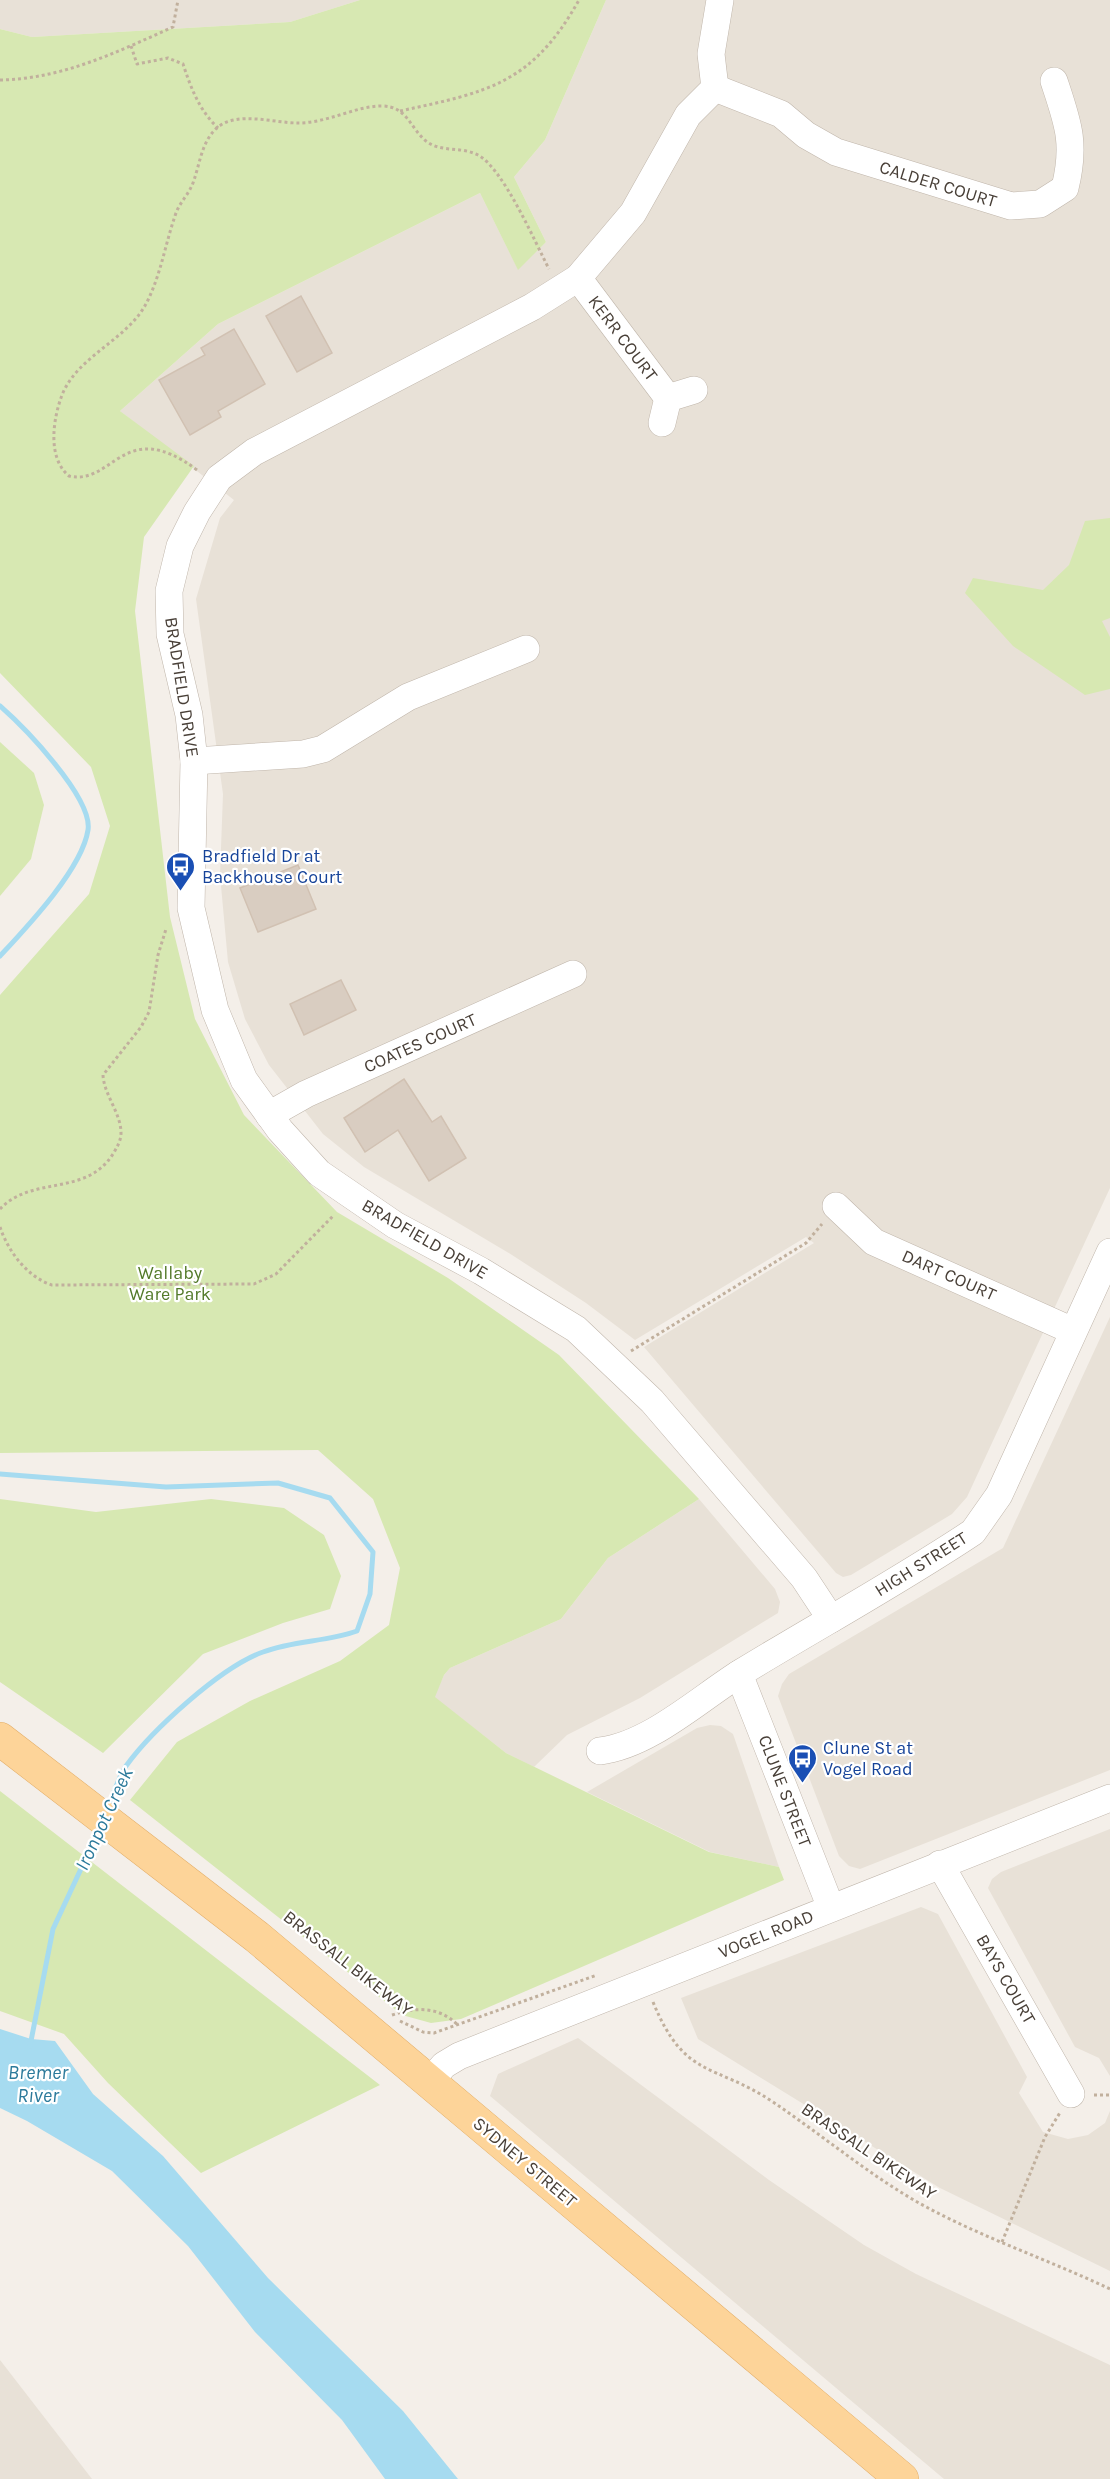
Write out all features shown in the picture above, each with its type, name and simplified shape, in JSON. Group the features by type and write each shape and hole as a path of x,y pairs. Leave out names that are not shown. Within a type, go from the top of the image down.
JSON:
{"main road":[{"name":"SYDNEY STREET","path":"0,1739 145,1848 257,1937 902,2479"}],"street":[{"path":"715,88 711,54 720,0"},
{"name":"CALDER COURT","path":"715,88 781,114 806,135 836,152 1011,206 1040,204 1065,188 1072,159 1068,121 1054,81"},
{"name":"BRADFIELD DRIVE","path":"715,88 688,115 633,213 569,283 532,307 254,452 214,484 180,546 170,591 170,634 189,715 194,760 191,908 215,1010 244,1080 269,1115 319,1173 395,1225 481,1271 576,1329 652,1401 804,1578 831,1618"},
{"name":"KERR COURT","path":"569,283 665,411 694,390"},
{"path":"194,760 303,754 323,749 408,697 526,649"},
{"name":"COATES COURT","path":"269,1115 306,1094 573,974"},
{"name":"DART COURT","path":"836,1206 874,1242 1072,1330"},
{"name":"HIGH STREET","path":"600,1751 621,1748 650,1732 739,1674 973,1532 999,1495 1072,1330 1110,1252"},
{"name":"CLUNE STREET","path":"739,1674 831,1908"},
{"name":"VOGEL ROAD","path":"429,2082 444,2065 459,2056 1110,1798"},
{"name":"BAYS COURT","path":"940,1864 1071,2094"}],"path":[{"path":"0,80 31,80 97,61 131,46 173,27 178,0"},
{"path":"214,484 174,456 146,448 127,451 94,472 77,478 63,471 54,450 60,403 67,385 123,331 146,305 160,274 175,215 192,187 205,146 218,128 240,120 316,122 380,106 400,111 478,93 507,80 530,63 556,37 579,0"},
{"path":"131,46 137,64 168,58 183,64 192,93 208,118 218,128"},
{"path":"400,111 421,136 433,145 472,152 490,164 569,283"},
{"path":"0,1209 22,1194 65,1186 95,1174 108,1162 117,1146 120,1126 103,1075 141,1027 149,1011 158,955 166,929"},
{"path":"614,1365 638,1345 806,1243 836,1206"},
{"path":"0,1227 5,1241 18,1259 38,1279 52,1285 254,1284 276,1274 333,1216"},
{"name":"BRASSALL BIKEWAY","path":"383,2008 423,2032 434,2033 599,1975"},
{"name":"BRASSALL BIKEWAY","path":"651,1996 664,2030 697,2065 746,2085 917,2202 1110,2289"},
{"path":"392,2015 422,2008 432,2009 451,2018 458,2025"},
{"path":"1002,2242 1045,2137 1071,2094"}],"shaded area":[{"path":"0,0 360,0 290,22 32,37 0,29"},
{"path":"606,0 1110,0 1110,1188 967,1497 952,1514 851,1575 843,1577 836,1573 644,1347 814,1243 806,1237 635,1340 586,1303 512,1255 364,1167 323,1134 269,1065 245,1019 228,962 220,875 223,794 196,599 220,518 234,500 120,411 218,324 480,193 518,269 546,242 514,177 545,140"},
{"path":"1110,1317 1110,1770 860,1869 849,1866 839,1856 778,1696 782,1684 789,1674 1003,1548"},
{"path":"699,1499 775,1589 780,1602 778,1613 640,1698 567,1735 534,1767 506,1753 434,1697 444,1675 450,1668 561,1619 608,1558"},
{"path":"710,1725 721,1726 733,1734 779,1867 710,1852 587,1792 697,1728"},
{"path":"1110,1829 1110,2076 1099,2058 1075,2047 988,1888 992,1879 1001,1872"},
{"path":"921,1907 938,1914 1027,2077 1019,2093 1043,2132 1068,2139 1088,2135 1105,2123 1110,2111 1110,2271 940,2188 698,2039 681,1998"},
{"path":"578,2038 769,2180 864,2245 916,2274 1110,2365 1110,2479 944,2479 490,2096 498,2074"},
{"path":"0,2360 92,2479 0,2479"}],"green space":[{"name":"Wallaby Ware Park","path":"360,0 606,0 545,140 514,177 546,242 518,270 480,193 218,324 120,411 194,466 144,537 135,611 170,917 195,1019 244,1115 337,1212 448,1278 559,1355 699,1499 608,1558 561,1619 450,1668 444,1675 435,1697 506,1753 709,1852 779,1867 784,1880 461,2019 431,2023 402,2015 130,1800 177,1742 250,1701 340,1661 389,1625 400,1568 373,1499 318,1450 0,1453 0,995 89,894 110,826 91,767 0,673 0,29 32,37 290,22"},
{"path":"1110,518 1110,618 1102,621 1110,637 1110,689 1085,695 1013,646 965,593 973,578 1043,590 1069,565 1085,521"},
{"path":"0,742 34,773 44,805 31,859 0,896"},
{"path":"0,1499 96,1512 211,1499 284,1508 324,1535 341,1576 330,1609 283,1623 203,1654 103,1753 0,1682"},
{"path":"0,1791 380,2085 201,2173 108,2083 64,2034 0,2011"}],"water":[{"name":"Bremer River","path":"0,2029 31,2039 55,2041 93,2094 163,2156 268,2278 403,2411 458,2479 385,2479 342,2420 255,2332 188,2246 112,2171 27,2121 0,2108"}],"building":[{"path":"301,296 332,353 297,372 266,316"},
{"path":"234,329 265,384 218,411 221,417 190,435 159,380 205,355 201,348"},
{"path":"298,865 316,909 258,932 240,888"},
{"path":"341,980 356,1010 304,1035 290,1004"},
{"path":"404,1079 432,1122 441,1116 466,1158 429,1181 398,1130 365,1152 344,1118"}],"waterway":[{"name":"Ironpot Creek","path":"0,706 40,746 69,782 87,816 88,830 84,845 65,879 38,914 0,956"},
{"name":"Ironpot Creek","path":"0,1474 166,1487 278,1483 330,1498 373,1552 370,1594 357,1631 263,1652 246,1660 208,1685 188,1701 138,1751 123,1771 108,1808"},
{"name":"Ironpot Creek","path":"30,2046 53,1929 100,1828"}],"place":[{"name":"Bradfield Dr at Backhouse Court","path":"181,892"},
{"name":"Clune St at Vogel Road","path":"802,1784"}]}
